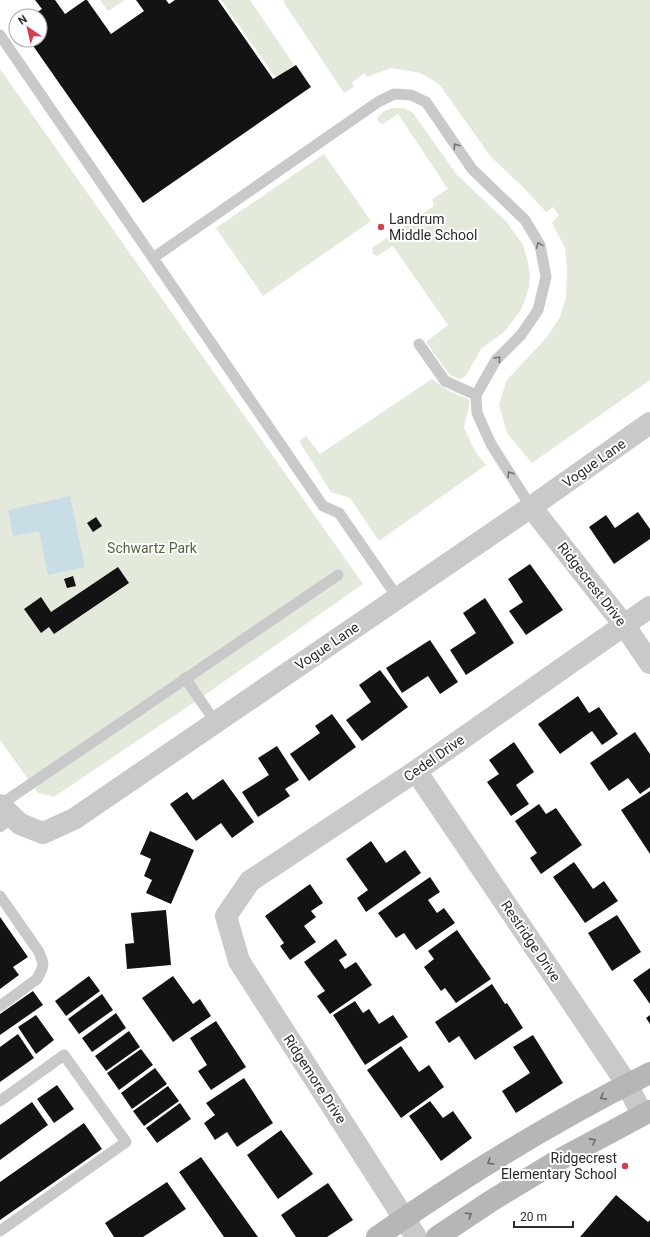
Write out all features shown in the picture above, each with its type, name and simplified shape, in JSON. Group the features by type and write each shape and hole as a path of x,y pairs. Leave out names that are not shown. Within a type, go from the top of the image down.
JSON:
{"main road":[{"path":"377,1237 404,1218 537,1133 650,1073"},
{"path":"437,1237 491,1201 557,1161 646,1112"}],"street":[{"name":"Vogue Lane","path":"3,813 20,824 44,833 74,820 531,507 650,423"},
{"name":"Ridgecrest Drive","path":"531,507 624,626 650,663"},
{"name":"Cedel Drive","path":"226,916 250,881 416,771 650,607"},
{"name":"Restridge Drive","path":"416,771 646,1112"},
{"name":"Ridgemore Drive","path":"226,916 239,961 416,1237"}],"lane":[{"path":"0,35 323,506 339,514 398,598"},
{"path":"153,258 378,102 394,94 411,95 426,102 472,169 525,220 540,245 546,277 538,310 521,335 496,360 476,395 477,412 491,444 531,507"},
{"path":"419,344 445,381 476,395"},
{"path":"3,813 184,678 338,575"},
{"path":"184,678 216,723"},
{"path":"0,896 39,952 42,963 41,974 37,980 0,1006"},
{"path":"0,1101 64,1055 126,1142 0,1231"}],"green space":[{"path":"100,0 125,0 108,11"},
{"path":"221,0 250,0 294,65 276,78"},
{"path":"650,0 650,380 532,463 507,433 499,405 506,381 547,337 560,317 566,297 567,270 565,248 552,223 559,215 553,207 546,212 522,186 491,157 439,84 420,73 391,68 367,77 365,73 352,82 354,87 344,93 283,1"},
{"name":"Schwartz Park","path":"0,69 363,584 199,699 54,797 38,793 0,740"},
{"path":"392,108 404,108 413,113 457,175 506,221 523,245 528,263 530,276 529,288 521,310 504,332 481,349 465,377 459,379 449,374 426,342 448,325 393,246 377,256 373,254 372,248 434,206 432,199 448,189 398,114 383,124 379,122 377,118 383,112"},
{"path":"324,154 371,221 263,296 216,228"},
{"path":"432,379 451,392 470,400 464,428 476,453 486,465 379,541 350,498 331,492 299,441 306,436 320,454"}],"water":[{"path":"70,496 85,567 48,575 39,531 13,536 8,510"}],"building":[{"path":"35,0 55,0 65,14 87,0 111,34 144,11 136,0 166,0 169,4 175,0 218,0 273,79 296,65 311,87 143,203 35,48 48,48 48,8 41,8"},
{"path":"638,512 650,529 650,539 614,564 589,527 606,515 615,528"},
{"path":"96,517 102,526 93,532 87,523"},
{"path":"530,564 563,610 526,635 509,611 523,602 508,579"},
{"path":"118,567 129,583 54,634 49,627 41,633 24,609 41,597 51,612"},
{"path":"73,576 76,586 67,588 64,579"},
{"path":"485,598 514,643 466,675 450,650 476,633 463,613"},
{"path":"430,640 458,682 440,694 428,676 402,693 386,668"},
{"path":"380,670 408,707 362,741 346,720 371,702 359,685"},
{"path":"578,696 589,713 599,707 618,734 602,745 592,731 560,754 538,724"},
{"path":"332,714 356,747 309,781 290,754 320,733 315,726"},
{"path":"635,732 650,754 650,787 640,794 628,778 609,791 590,763"},
{"path":"514,742 534,772 516,785 529,804 511,816 487,782 499,774 489,760"},
{"path":"277,746 299,780 285,789 290,796 258,817 242,792 269,775 258,758"},
{"path":"223,779 254,822 232,838 221,823 196,841 170,804 187,792 193,800"},
{"path":"650,791 650,854 621,810"},
{"path":"539,804 546,814 556,808 582,845 541,874 530,858 537,853 515,821"},
{"path":"150,831 194,850 171,904 146,893 152,880 144,876 151,859 140,854"},
{"path":"371,841 386,863 405,850 421,873 366,912 357,898 368,890 346,859"},
{"path":"574,862 593,889 604,881 618,901 585,923 553,877"},
{"path":"430,877 440,892 428,900 437,913 444,908 455,923 416,950 404,933 396,938 378,913"},
{"path":"310,884 323,903 311,911 316,917 304,926 316,942 290,960 280,946 284,943 265,916"},
{"path":"166,910 171,965 127,969 125,944 134,943 131,913"},
{"path":"617,915 641,952 612,971 588,933"},
{"path":"0,917 28,957 13,967 19,975 0,989"},
{"path":"457,930 491,979 456,1003 445,988 441,991 424,967 434,959 428,951"},
{"path":"336,939 347,955 339,960 345,969 356,962 372,985 330,1014 317,996 325,991 304,962"},
{"path":"650,968 650,1004 633,980"},
{"path":"89,976 100,991 66,1016 55,1001"},
{"path":"173,976 193,1004 200,999 211,1016 173,1042 142,998"},
{"path":"492,984 505,1004 507,1003 523,1028 475,1060 459,1036 449,1043 435,1022"},
{"path":"33,991 43,1005 0,1035 0,1014"},
{"path":"102,994 113,1010 79,1034 68,1019"},
{"path":"355,1001 363,1013 369,1009 379,1024 393,1015 408,1037 365,1065 333,1015"},
{"path":"116,1013 126,1028 92,1052 82,1038"},
{"path":"36,1015 54,1040 36,1054 18,1027"},
{"path":"650,1015 650,1024 646,1018"},
{"path":"216,1021 246,1067 211,1090 198,1071 207,1065 190,1038"},
{"path":"129,1031 140,1047 106,1071 95,1056"},
{"path":"18,1034 34,1058 0,1082 0,1047"},
{"path":"533,1035 563,1083 516,1113 502,1091 530,1073 513,1047"},
{"path":"401,1046 419,1072 429,1065 444,1087 401,1118 367,1070"},
{"path":"141,1049 153,1065 119,1090 107,1073"},
{"path":"155,1068 167,1084 132,1109 121,1093"},
{"path":"244,1078 273,1123 237,1147 227,1132 215,1140 204,1123 215,1115 206,1103"},
{"path":"57,1085 74,1109 54,1123 37,1099"},
{"path":"168,1086 179,1101 144,1126 133,1111"},
{"path":"430,1101 443,1118 453,1111 472,1138 441,1161 409,1116"},
{"path":"32,1102 48,1125 0,1160 0,1125"},
{"path":"180,1103 191,1119 157,1143 146,1128"},
{"path":"84,1123 102,1149 0,1220 0,1182"},
{"path":"281,1130 313,1174 278,1199 247,1155"},
{"path":"201,1157 258,1237 224,1237 179,1172"},
{"path":"167,1182 186,1209 143,1237 114,1237 105,1223"},
{"path":"328,1183 353,1220 327,1237 296,1237 281,1215"},
{"path":"616,1195 648,1222 650,1220 650,1237 580,1237"}],"place":[{"name":"Landrum Middle School","path":"381,227"},
{"name":"Ridgecrest Elementary School","path":"625,1166"}]}
